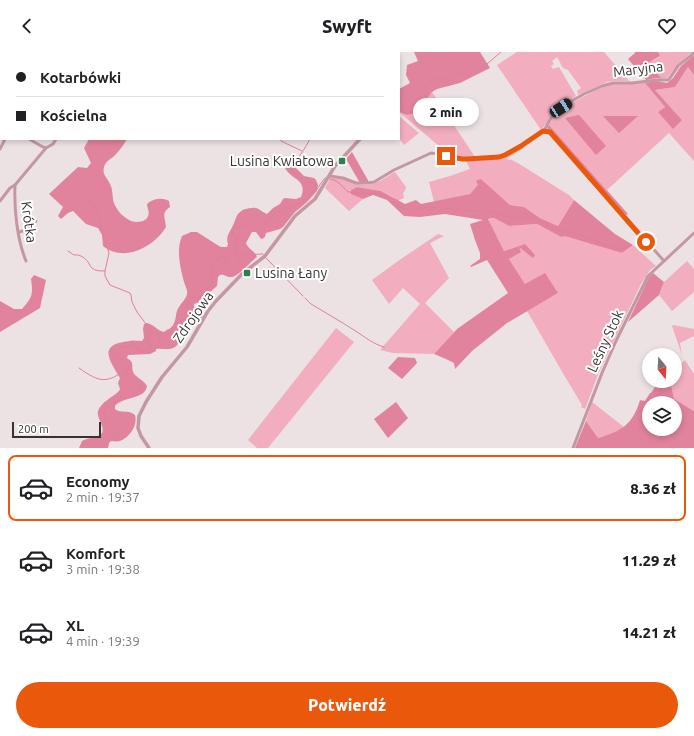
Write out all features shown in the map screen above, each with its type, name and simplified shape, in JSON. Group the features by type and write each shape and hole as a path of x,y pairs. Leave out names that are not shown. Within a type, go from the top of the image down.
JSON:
{"street":[{"name":"Maryjna","path":"545,131 548,122 556,112 576,98 609,84 668,80 679,65 694,52"},
{"path":"330,176 343,178 356,183 374,182 394,170 431,153 462,159 499,157 510,153 543,131 550,132 664,261"},
{"path":"0,149 4,140"},
{"path":"30,140 46,148"},
{"path":"0,201 46,148 55,140"},
{"name":"Zdrojowa","path":"149,448 141,436 138,428 139,416 162,377 187,347 208,311 216,301 242,274 265,256 295,216 315,199 338,163 359,140"},
{"name":"Krótka","path":"15,185 15,209 22,251 26,261"},
{"path":"19,232 23,231 36,221"},
{"name":"Leśny Stok","path":"573,448 602,373 648,276 694,233"}],"shaded area":[{"path":"414,52 480,52 490,68 460,83 437,89 432,92 416,113 407,115 400,112 400,88 410,83 406,75 407,65 418,61"},
{"path":"517,52 604,52 629,81 607,82 578,95 577,91 581,88 568,70 563,68 557,57 552,61 554,64 551,66 553,69 559,67 576,96 559,108 541,130 497,65"},
{"path":"635,52 658,52 660,56 648,63 662,79 657,78 646,80 628,59"},
{"path":"658,52 692,52 667,78 662,79 648,63 660,57"},
{"path":"694,55 694,75 688,67 675,87 655,90 682,120 673,129 658,112 665,107 645,83 657,81 667,83 673,78 681,66"},
{"path":"688,67 694,75 694,161 669,133 607,190 549,125 554,116 568,105 598,89 611,84 645,83 665,107 658,112 682,120 655,90 675,87"},
{"path":"432,92 475,157 456,157 446,154 439,146 400,112 407,115 415,113"},
{"path":"579,115 606,146 596,155 565,118"},
{"path":"603,116 638,116 619,133"},
{"path":"400,117 419,133 404,145 400,139"},
{"path":"549,125 628,214 626,215 547,128"},
{"path":"88,140 126,140 122,147 106,163 104,167 104,174 111,187 114,204 122,215 129,220 140,222 145,220 149,214 147,204 149,202 160,199 169,201 170,207 165,211 164,216 166,227 154,241 129,253 111,251 103,246 102,235 98,228 86,224 73,211 61,219 58,216 63,207 49,194 78,167 87,168 91,163 84,148"},
{"path":"524,146 525,147 506,159 512,160 521,165 569,195 574,200 558,226 540,218 524,207 510,205 481,179 479,185 470,194 434,202 429,182 470,169 466,161 507,157"},
{"path":"352,152 369,182 360,183 346,159"},
{"path":"294,166 304,176 314,178 316,180 318,185 317,191 280,229 266,233 265,237 261,239 256,232 252,232 246,243 257,257 235,276 230,277 220,275 218,277 217,286 210,292 205,300 194,304 194,307 202,308 202,317 199,321 186,328 181,340 175,347 170,349 156,349 156,351 150,354 128,355 127,358 132,363 132,370 134,374 147,386 142,394 123,401 115,406 115,409 117,410 130,412 135,415 136,419 134,427 130,434 120,441 111,441 108,448 79,448 82,441 99,436 102,433 103,430 98,411 107,400 120,389 118,383 120,378 109,358 108,353 113,345 133,341 142,341 144,338 144,324 147,323 164,332 174,323 178,309 186,297 187,292 179,259 179,247 182,236 191,232 197,232 221,247 227,247 227,238 237,216 241,211 247,208 254,208 267,214 285,198 296,199 301,197 303,191 301,183 285,168"},
{"path":"395,172 406,187 403,193 404,198 397,201 393,197 381,191 357,187 351,190 351,193 363,199 349,211 325,188 331,177 344,179 361,185 368,185 378,182"},
{"path":"481,179 510,205 524,207 540,218 558,226 574,200 615,234 633,245 622,253 565,236 561,237 537,224 509,226 494,218 488,219 504,251 525,244 535,255 533,258 519,247 521,252 509,259 525,284 545,273 558,293 507,323 472,351 455,369 454,363 434,354 457,329 508,293 487,260 471,267 470,266 480,259 480,253 470,224 483,220 445,214 420,217 404,216 387,200 373,195 363,199 351,194 351,190 357,187 381,191 405,204 416,200 421,204 470,194 478,185 476,181"},
{"path":"494,218 509,226 537,224 561,237 565,235 622,253 633,245 656,266 650,270 641,284 599,372 585,409 581,407 582,405 527,311 558,293 525,284 509,259 519,247 525,244 504,251 488,220"},
{"path":"438,234 444,236 430,243 449,278 425,303 454,332 434,354 393,353 380,350 420,304 403,288 389,304 372,280"},
{"path":"687,261 694,269 694,292 672,311 659,295 664,282"},
{"path":"653,273 664,282 659,295 628,322 649,277"},
{"path":"34,275 46,280 40,308 0,332 0,301 14,309 22,309 31,295 31,279"},
{"path":"672,326 694,329 694,336 680,343 681,348 680,348"},
{"path":"336,328 354,342 268,448 257,448 248,440"},
{"path":"398,357 415,358 417,363 402,379 388,368"},
{"path":"685,360 694,374 694,411 682,404 682,396 673,396 672,388 682,388 682,363"},
{"path":"654,388 672,388 673,396 648,396"},
{"path":"640,400 642,400 642,436 682,436 682,404 694,411 694,448 575,448 586,421 598,438 614,432 630,421"},
{"path":"396,402 408,418 388,438 374,419"},
{"path":"592,402 624,427 598,438 586,421"}],"waterway":[{"path":"400,106 407,102 407,92 424,87 434,79 449,79 469,68 484,68 501,52"},
{"path":"280,140 302,151"},
{"path":"153,332 158,332 160,335 160,343 168,343 171,340 170,337 173,333 182,329 179,323 181,320 186,319 191,321 194,319 194,314 186,307 187,303 191,298 201,297 201,291 197,286 203,285 206,289 209,287 212,282 211,269 213,264 225,256 228,266 234,267 239,263 235,251 237,238 233,235 232,231 236,227 249,224 254,219 254,215 256,214 266,224 270,221 274,213 285,211 306,199 312,193 316,185 302,179 291,171 292,163 301,154 309,140"},
{"path":"315,189 317,189 326,178"},
{"path":"330,179 338,182 348,192 380,194 407,209 429,207 489,211 508,217 534,218 554,229 578,234 614,248 621,249 630,246"},
{"path":"92,195 90,199 91,203 98,210 100,224 109,253 105,276 110,285 130,293 132,302 137,312 152,332"},
{"path":"68,251 74,255 84,258 93,269 105,271"},
{"path":"238,255 263,254"},
{"path":"266,258 303,296"},
{"path":"305,298 311,304 369,340 384,347"},
{"path":"101,448 104,444 104,439 107,436 116,438 119,435 107,422 104,413 105,408 120,399 142,390 140,386 134,385 134,381 132,379 127,379 126,374 129,368 126,362 122,359 115,358 113,355 120,348 132,344 142,351 150,350 151,348 148,337 152,333"},
{"path":"79,368 93,377 104,380 114,377 128,368"}],"place":[{"name":"Lusina Kwiatowa","path":"342,161"},
{"name":"Lusina Łany","path":"247,273"}],"route":[{"path":"446,156 462,159 499,157 510,153 543,131 550,132 646,242"}]}
